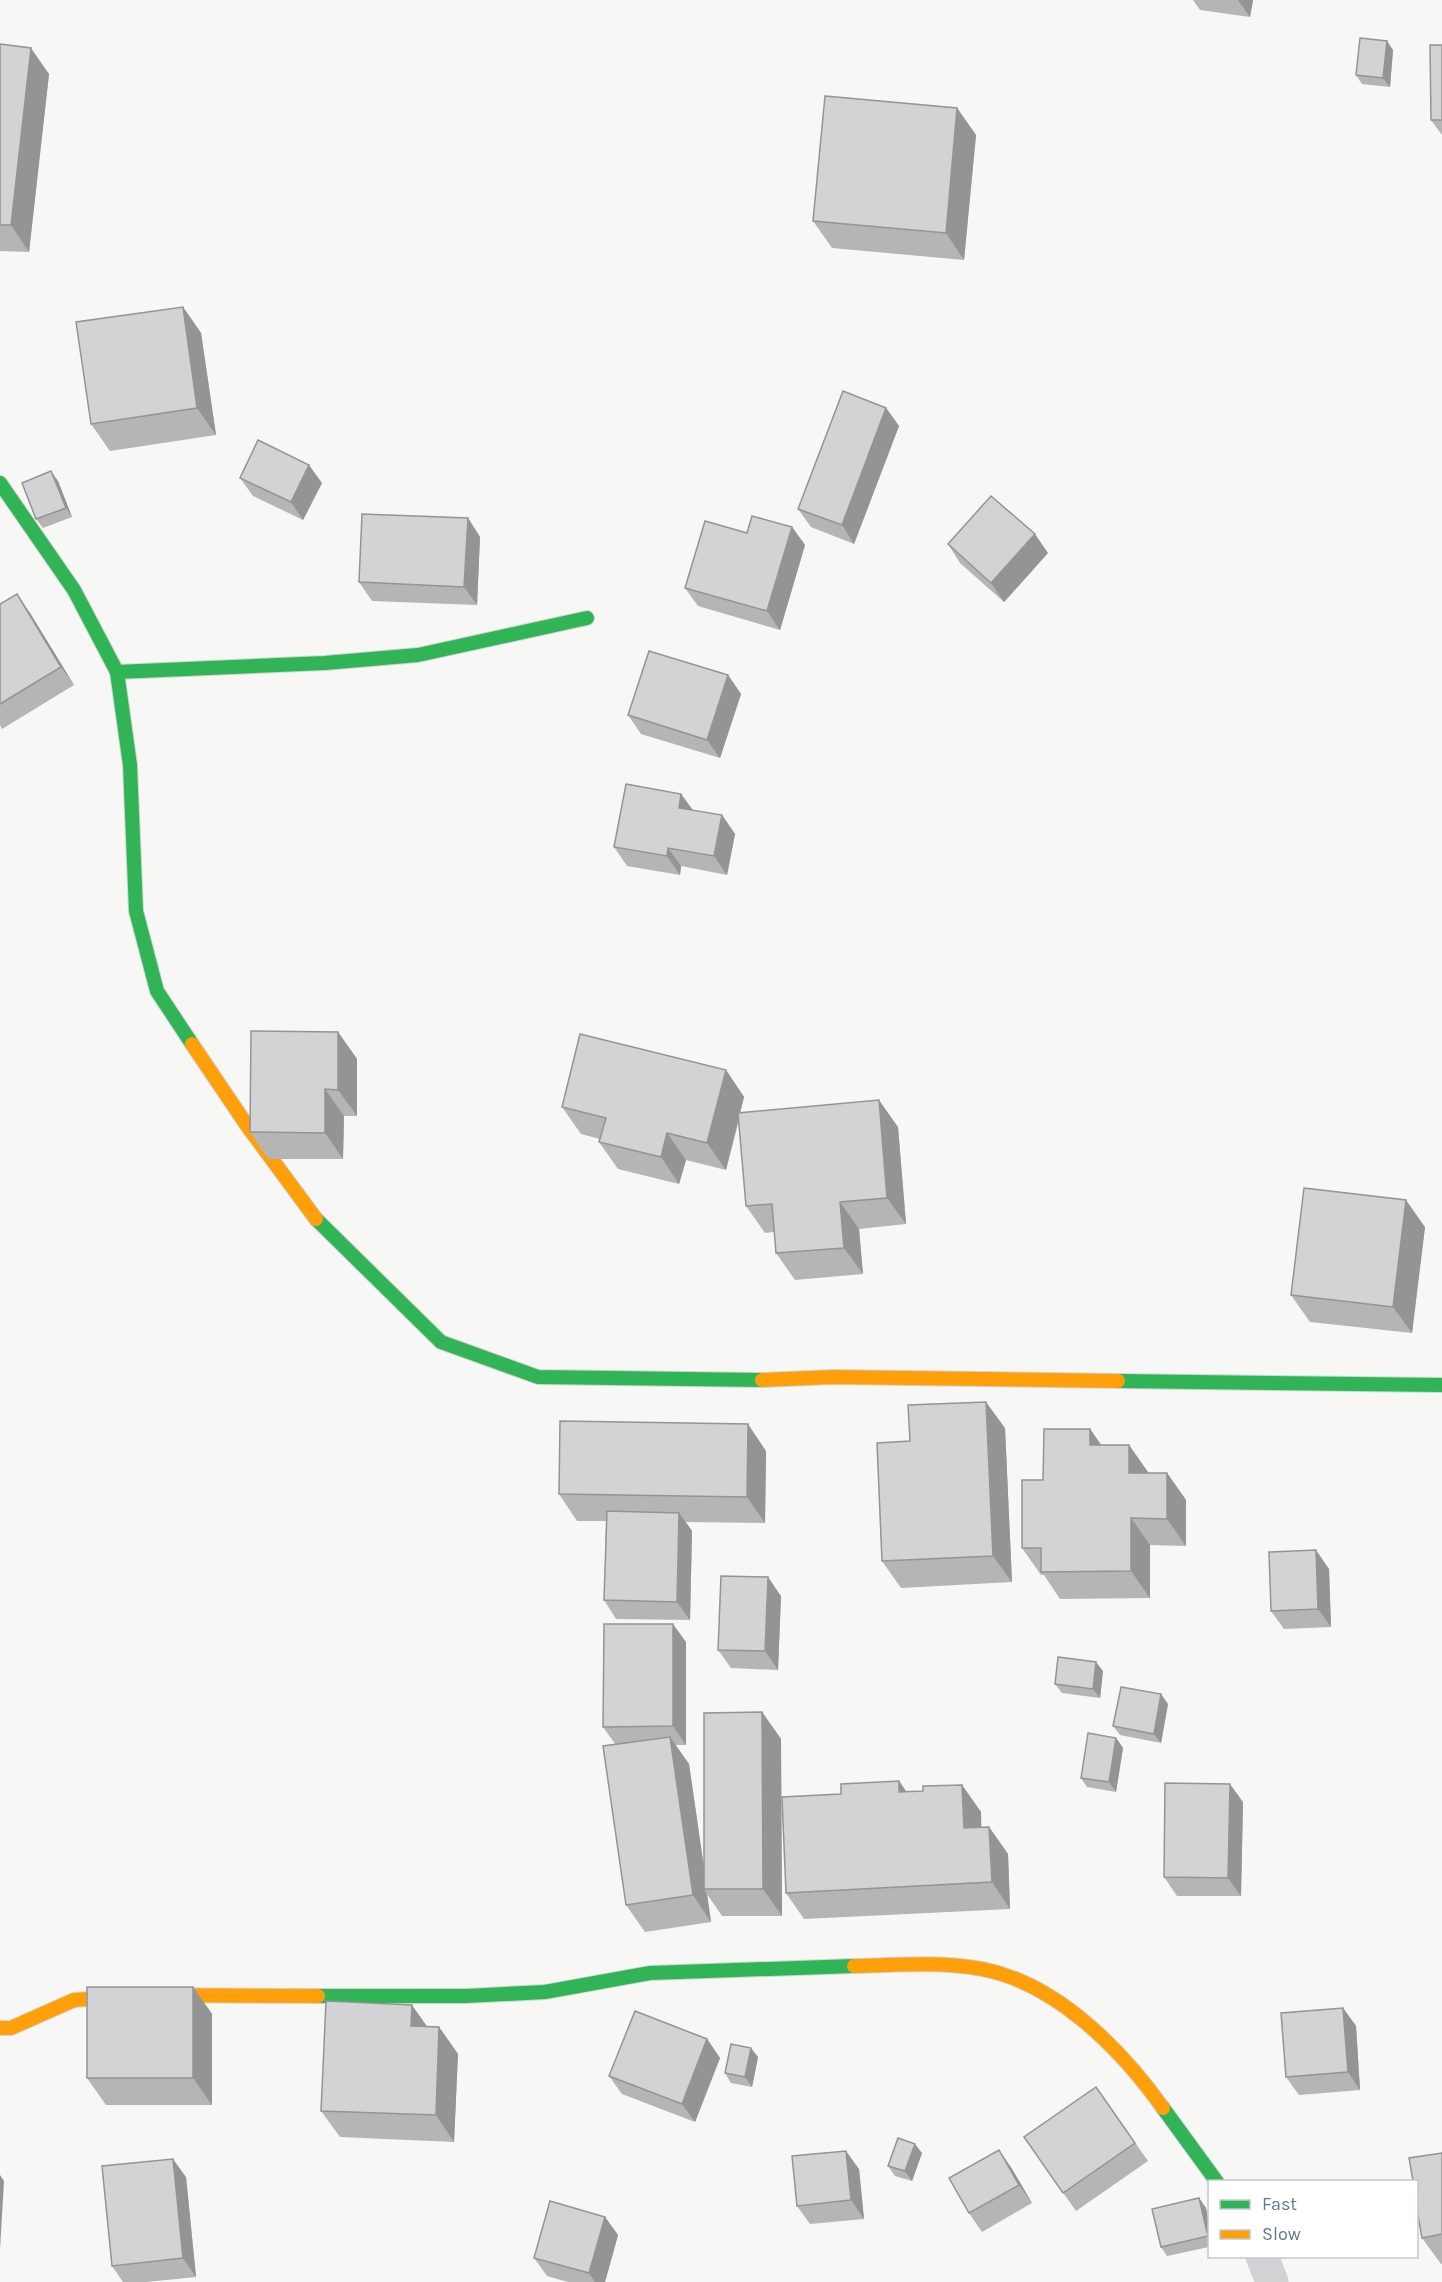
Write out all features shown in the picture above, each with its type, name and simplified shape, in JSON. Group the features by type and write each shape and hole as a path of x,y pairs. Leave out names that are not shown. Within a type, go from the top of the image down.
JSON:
{"street":[{"path":"0,483 74,590 117,672 130,765 136,910 157,991 248,1127 314,1217 441,1342 538,1377 731,1381 833,1377 1442,1385"},
{"path":"117,672 325,663 418,655 587,618"},
{"path":"0,2028 11,2028 74,2000 147,1995 466,1996 545,1992 650,1973 927,1964 982,1969 1018,1979 1080,2018 1139,2074 1216,2180"},
{"path":"1263,2258 1272,2282"}],"building":[{"path":"1360,38 1387,41 1383,78 1356,75"},
{"path":"0,44 31,48 11,225 0,225"},
{"path":"1430,45 1442,45 1442,120 1431,120"},
{"path":"825,96 957,108 946,233 813,221"},
{"path":"183,307 197,408 91,424 76,322"},
{"path":"843,391 886,408 842,525 798,509"},
{"path":"258,440 309,465 291,502 240,478"},
{"path":"51,471 66,508 36,519 22,483"},
{"path":"991,496 1035,534 991,583 948,544"},
{"path":"362,514 468,518 464,587 359,582"},
{"path":"752,516 792,527 767,611 685,588 705,521 747,533"},
{"path":"17,594 61,667 0,704 0,604"},
{"path":"649,651 728,675 707,740 628,715"},
{"path":"626,784 681,794 679,808 722,815 714,856 668,848 667,856 614,847"},
{"path":"251,1031 338,1032 338,1090 325,1089 325,1133 250,1132"},
{"path":"580,1034 726,1070 707,1143 667,1133 661,1157 599,1142 606,1118 562,1107"},
{"path":"879,1100 887,1198 840,1202 844,1248 776,1253 772,1204 746,1206 738,1113"},
{"path":"1304,1188 1406,1200 1393,1307 1291,1295"},
{"path":"986,1402 993,1556 882,1561 877,1443 910,1441 908,1405"},
{"path":"560,1421 748,1424 747,1497 559,1494"},
{"path":"1044,1429 1090,1429 1090,1445 1129,1445 1129,1473 1167,1473 1167,1519 1131,1518 1131,1571 1041,1572 1041,1548 1022,1548 1022,1480 1043,1480"},
{"path":"607,1511 679,1513 677,1602 604,1600"},
{"path":"1316,1550 1318,1609 1271,1611 1269,1552"},
{"path":"721,1576 768,1577 765,1651 718,1650"},
{"path":"604,1624 673,1624 673,1726 603,1727"},
{"path":"1058,1657 1096,1662 1093,1689 1055,1684"},
{"path":"1121,1687 1161,1694 1154,1734 1113,1726"},
{"path":"762,1712 763,1889 704,1889 704,1713"},
{"path":"1088,1733 1116,1738 1109,1782 1081,1778"},
{"path":"670,1737 693,1895 626,1905 603,1746"},
{"path":"899,1781 899,1792 923,1791 923,1786 962,1785 964,1828 989,1827 992,1882 786,1893 782,1797 841,1794 841,1784"},
{"path":"1165,1783 1230,1784 1228,1878 1164,1877"},
{"path":"87,1987 193,1987 193,2078 87,2078"},
{"path":"326,2001 412,2005 411,2026 439,2027 436,2115 321,2111"},
{"path":"1343,2008 1348,2072 1286,2077 1281,2013"},
{"path":"635,2011 707,2039 682,2104 609,2076"},
{"path":"731,2044 751,2048 745,2077 725,2073"},
{"path":"1096,2087 1135,2143 1063,2193 1024,2137"},
{"path":"898,2138 915,2144 905,2171 888,2166"},
{"path":"999,2150 1019,2185 969,2213 949,2178"},
{"path":"846,2151 851,2200 797,2206 792,2156"},
{"path":"1442,2153 1442,2234 1422,2238 1418,2215 1418,2180 1413,2180 1409,2158"},
{"path":"173,2159 183,2258 112,2266 102,2166"},
{"path":"1199,2198 1208,2236 1161,2247 1152,2209"},
{"path":"550,2201 605,2217 589,2273 534,2258"}],"traffic: fast":[{"path":"0,483 74,590 117,672 130,765 136,911 157,991 192,1044"},
{"path":"117,672 325,663 418,655 587,618"},
{"path":"316,1219 441,1342 538,1377 762,1380"},
{"path":"1118,1381 1442,1385"},
{"path":"318,1996 466,1996 545,1992 650,1973 854,1966"},
{"path":"1163,2108 1216,2180"}],"traffic: slow":[{"path":"192,1044 248,1127 316,1219"},
{"path":"762,1380 833,1377 1118,1381"},
{"path":"854,1966 950,1965 982,1969 1036,1988 1061,2004 1107,2042 1163,2108"},
{"path":"0,2028 11,2028 74,2000 147,1995 318,1996"}]}
